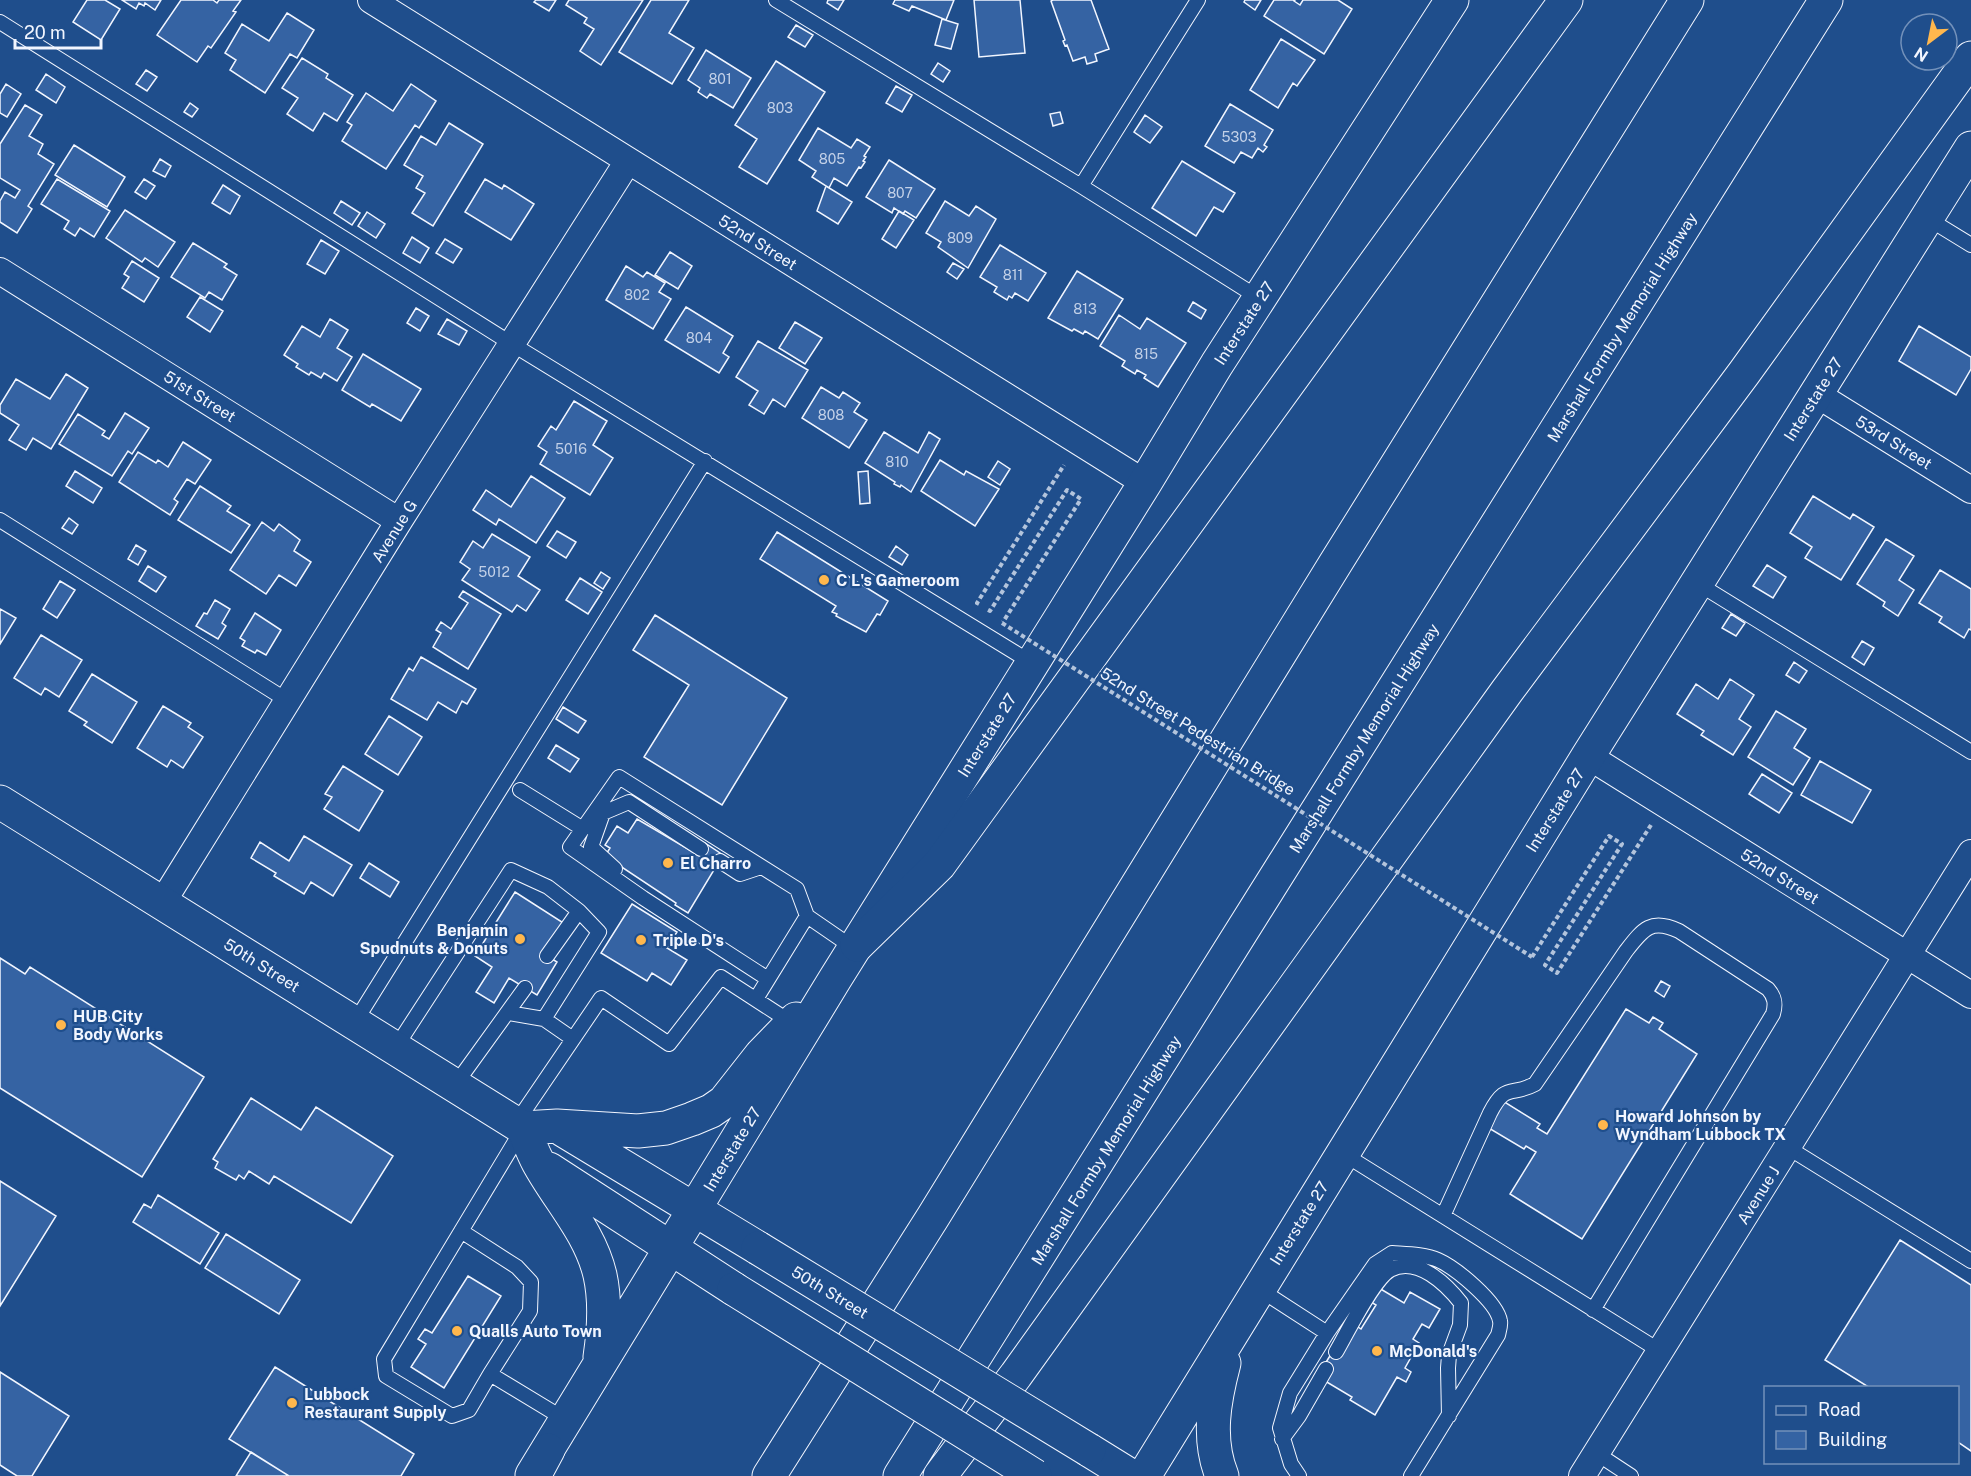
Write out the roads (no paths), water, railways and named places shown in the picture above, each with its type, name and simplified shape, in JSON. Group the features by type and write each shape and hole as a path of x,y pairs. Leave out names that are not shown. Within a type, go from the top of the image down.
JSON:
{"main road":[{"name":"Interstate 27","path":"538,1467 835,979 1260,298 1452,0"},
{"path":"856,947 939,865 1566,0"},
{"path":"769,1476 933,1217 1335,564 1687,0"},
{"name":"Marshall Formby Memorial Highway","path":"900,1476 1826,0"},
{"path":"940,1476 1023,1366 1507,691 1751,364 1971,58"},
{"name":"Interstate 27","path":"1144,1476 1588,756 1971,148"},
{"name":"50th Street","path":"0,802 520,1126"},
{"path":"598,1368 604,1314 600,1275 579,1226 537,1161 520,1126 638,1131 666,1128 711,1111 724,1102 761,1054 835,979"},
{"name":"50th Street","path":"557,1126 1131,1476"},
{"path":"537,1161 671,1249 1035,1476"},
{"path":"1222,1476 1212,1432 1215,1398 1226,1356 1252,1300"}],"street":[{"name":"52nd Street","path":"371,0 1145,483"},
{"name":"Avenue G","path":"162,903 399,521 628,161"},
{"name":"51st Street","path":"0,271 399,521"},
{"name":"53rd Street","path":"1816,394 1971,490"},
{"name":"52nd Street","path":"1588,756 1971,995"},
{"name":"Avenue J","path":"1582,1476 1971,853"}],"lane":[{"path":"776,0 1260,298"},
{"path":"1081,186 1198,0"},
{"path":"0,22 512,344 1032,663"},
{"path":"1927,218 1971,245"},
{"path":"355,1022 705,461"},
{"path":"0,520 288,701"},
{"path":"1697,583 1971,752"},
{"path":"768,979 643,898 570,847 619,777 797,889 807,916 856,947"},
{"path":"520,790 583,829"},
{"path":"643,898 640,888 591,847 603,813 629,802 701,849"},
{"path":"720,861 740,873 760,867"},
{"path":"396,1047 511,870 548,887 579,911 598,932 544,1019"},
{"path":"547,956 579,911"},
{"path":"756,999 807,916"},
{"path":"1443,1216 1497,1100 1510,1090 1521,1091 1536,1084 1626,951 1642,932 1658,924 1679,931 1768,989 1774,996 1775,1006 1773,1014 1593,1310"},
{"path":"461,1231 517,1267 531,1282 530,1311 469,1410 452,1416 386,1376 384,1359 461,1231 520,1126 601,998 669,1044 722,977 792,1023"},
{"path":"455,1085 525,988"},
{"path":"508,1012 544,1019 573,1039"},
{"path":"1787,1148 1971,1261"},
{"path":"1342,1153 1660,1352"},
{"path":"1299,1476 1291,1464 1280,1428 1290,1394 1327,1333 1375,1264 1392,1253 1436,1259 1457,1270 1475,1287 1501,1322 1498,1335 1411,1476"},
{"path":"1335,1352 1379,1280 1391,1270 1407,1266 1423,1270 1448,1287 1461,1303 1460,1325 1449,1355 1449,1416"},
{"path":"1252,1300 1327,1333"},
{"path":"1282,1439 1299,1416 1326,1369"},
{"path":"490,1374 566,1420"},
{"path":"1596,1453 1631,1476"}],"place":[{"name":"C L's Gameroom","path":"824,580"},
{"name":"El Charro","path":"668,863"},
{"name":"Benjamin Spudnuts & Donuts","path":"520,939"},
{"name":"Triple D's","path":"641,940"},
{"name":"HUB City Body Works","path":"61,1025"},
{"name":"Howard Johnson by Wyndham Lubbock TX","path":"1603,1125"},
{"name":"Qualls Auto Town","path":"457,1331"},
{"name":"McDonald's","path":"1377,1351"},
{"name":"Lubbock Restaurant Supply","path":"292,1403"}]}
